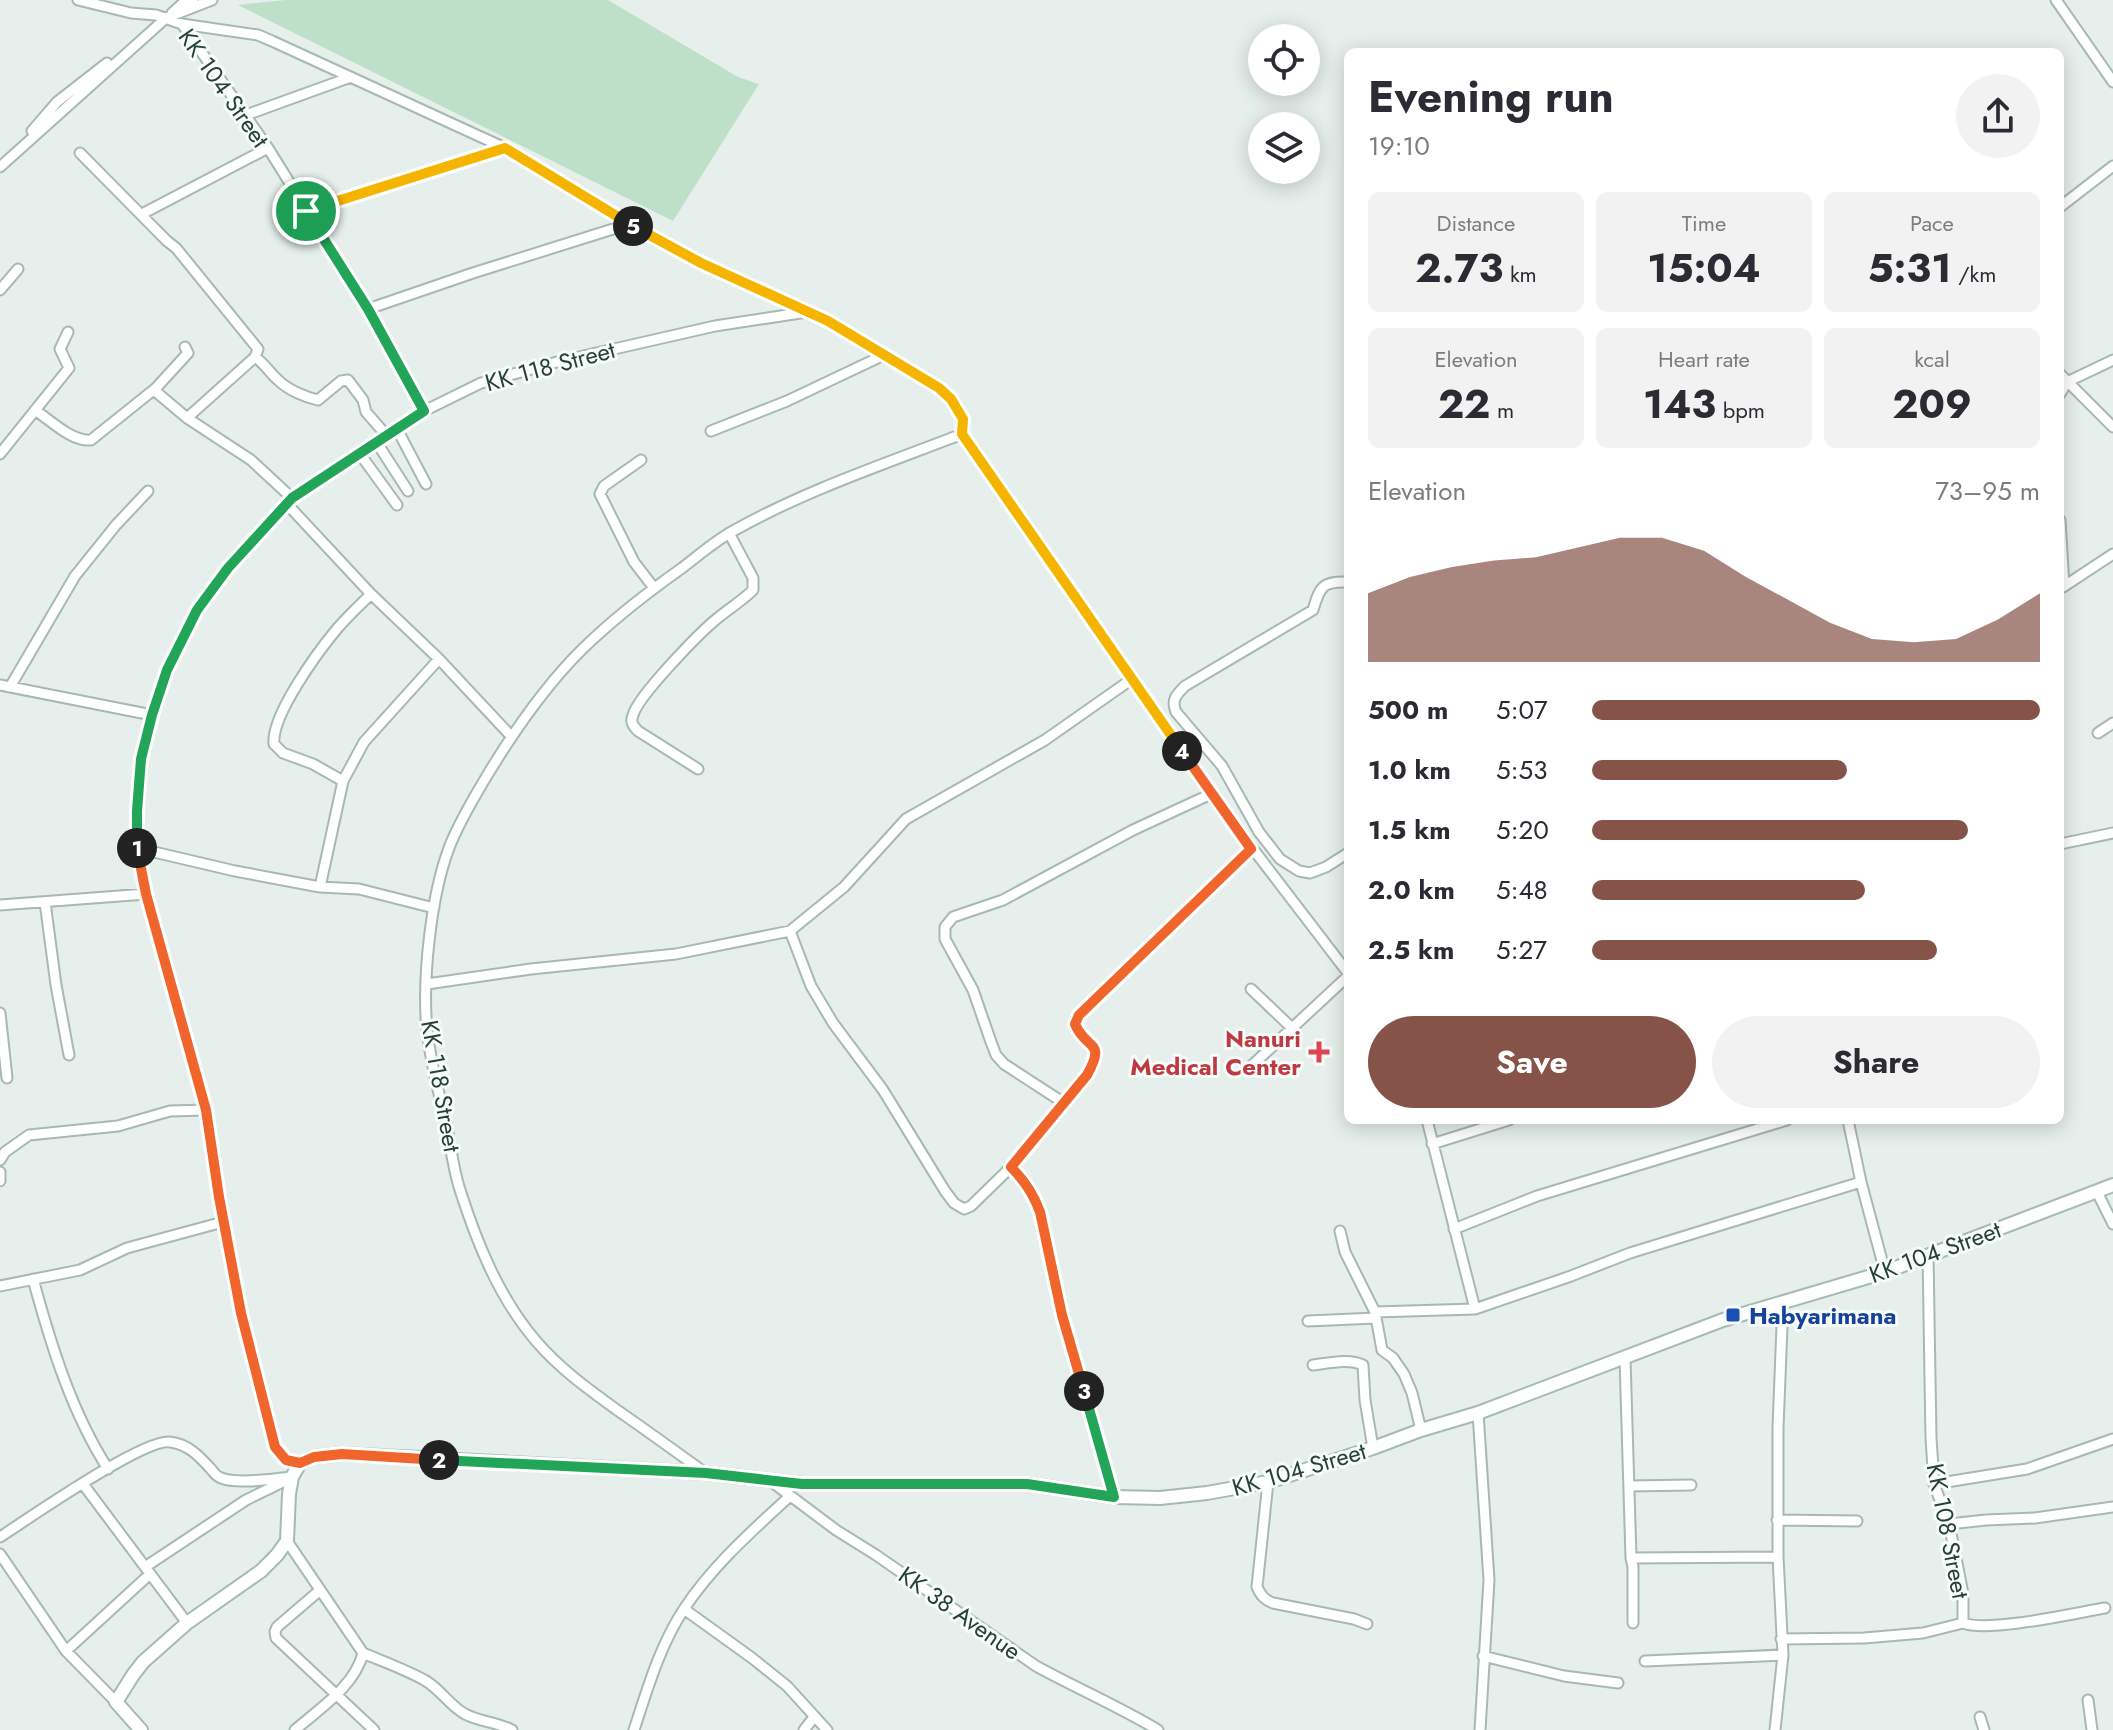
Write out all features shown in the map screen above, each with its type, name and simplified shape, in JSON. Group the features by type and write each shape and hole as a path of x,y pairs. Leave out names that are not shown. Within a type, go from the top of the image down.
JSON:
{"street":[{"path":"78,0 161,17 212,0"},
{"path":"88,0 161,17"},
{"path":"0,166 57,102 161,17 193,0"},
{"path":"2056,0 2113,82"},
{"name":"KK 104 Street","path":"161,17 182,24 246,115 368,309 424,411"},
{"path":"182,24 258,35 505,148 629,224 701,263 828,321 939,388 951,399 963,419 962,434 1211,794 1344,970"},
{"path":"246,115 351,77"},
{"path":"142,214 268,148"},
{"path":"306,211 505,148"},
{"path":"80,153 180,253 258,349 255,357 187,418"},
{"path":"2064,204 2113,166"},
{"path":"368,309 629,224"},
{"path":"0,290 18,269"},
{"name":"KK 118 Street","path":"300,1463 286,1460 275,1447 241,1313 206,1110 146,894 137,848 141,759 167,670 197,610 228,568 290,501 424,411 481,383 557,362 715,326 807,312"},
{"path":"0,454 69,368 60,349 68,332"},
{"path":"35,410 84,441 91,440 156,388 184,359 188,353 185,347"},
{"path":"711,431 787,401 884,355"},
{"path":"255,357 265,363 280,383 309,398 318,400 341,381 348,380 363,400 366,412 387,436"},
{"path":"2113,360 2064,378 2113,427"},
{"path":"156,388 155,391 187,418 238,450 266,473 371,594 439,659 511,736"},
{"path":"397,429 426,484"},
{"name":"KK 118 Street","path":"706,1473 569,1374 530,1333 495,1279 459,1185 432,1064 426,1027 434,908 449,848 468,808 511,736 590,641 654,588 729,533 819,489 962,434"},
{"path":"377,443 408,491"},
{"path":"360,454 397,505"},
{"path":"641,460 604,486 600,494 634,562 654,588"},
{"path":"148,491 75,576 5,686 152,715"},
{"path":"698,769 638,731 631,718 653,686 690,644 716,618 753,590 753,578 729,533"},
{"path":"2064,586 2113,554"},
{"path":"1344,582 1324,584 1313,610 1185,686 1175,696 1173,705 1222,766 1259,832 1280,859 1299,871 1310,873 1344,856"},
{"path":"343,781 313,764 283,753 274,744 274,730 311,664 337,629 371,594"},
{"path":"320,887 343,781 364,742 439,659"},
{"path":"427,984 531,969 676,954 790,931 844,887 906,819 1045,740 1132,679"},
{"path":"2098,733 2113,723"},
{"path":"1064,1103 1004,1064 996,1055 973,990 945,939 945,927 953,917 1003,900 1133,830 1211,794"},
{"path":"2064,843 2113,833"},
{"path":"137,848 320,887 359,889 434,908"},
{"path":"790,931 811,986 826,1010 883,1090 954,1203 964,1209 971,1206 1011,1167 1087,1075 1096,1058 1095,1051 1077,1030 1075,1024 1079,1015 1251,849"},
{"path":"0,905 146,894"},
{"path":"45,902 69,1055"},
{"path":"1248,1069 1344,979"},
{"path":"1251,989 1292,1028"},
{"path":"0,1013 7,1078"},
{"path":"0,1160 5,1152 29,1135 118,1126 170,1111 206,1110"},
{"path":"1428,1124 1475,1309"},
{"path":"1432,1144 1496,1124"},
{"path":"1454,1229 1537,1196 1774,1124"},
{"path":"1849,1124 1885,1272"},
{"path":"1011,1167 1034,1197 1040,1212 1062,1315 1114,1497"},
{"path":"0,1172 0,1181"},
{"path":"1308,1321 1475,1309 1630,1253 1861,1182"},
{"name":"KK 104 Street","path":"300,1463 314,1457 342,1454 706,1473 802,1484 1027,1484 1114,1497 1160,1498 1207,1493 1268,1482 1478,1413 1723,1320 1885,1272 2113,1185"},
{"path":"2097,1192 2113,1224"},
{"path":"0,1286 80,1270 127,1248 223,1222"},
{"path":"1340,1231 1345,1252 1375,1315 1382,1350 1393,1358 1404,1374 1421,1430"},
{"name":"KK 108 Street","path":"1781,1639 1864,1638 1923,1633 1963,1623 1963,1594 1949,1524 1934,1484 1928,1255"},
{"path":"33,1279 51,1344 68,1389 91,1443 108,1469"},
{"path":"1775,1730 1783,1655 1777,1520 1782,1326 1779,1303"},
{"path":"1625,1358 1633,1623"},
{"path":"1313,1365 1340,1361 1363,1365 1373,1448"},
{"path":"1478,1413 1489,1580 1480,1730"},
{"path":"1934,1484 2027,1469 2113,1439"},
{"path":"0,1537 144,1447 167,1441 196,1452 219,1477 250,1481 292,1477"},
{"path":"116,1702 143,1662 187,1623 261,1571 277,1555 287,1541 289,1494 292,1477 300,1463"},
{"path":"66,1651 148,1571 246,1500 292,1477"},
{"name":"KK 38 Avenue","path":"772,1482 836,1530 1036,1666 1158,1730"},
{"path":"1268,1482 1257,1587 1260,1594 1273,1603 1367,1624"},
{"path":"83,1484 187,1623"},
{"path":"1629,1486 1691,1485"},
{"path":"634,1730 669,1635 684,1609 729,1552 790,1496"},
{"path":"1949,1524 2035,1518 2113,1507"},
{"path":"1777,1520 1857,1521"},
{"path":"287,1541 363,1653 428,1682 468,1716 499,1723 512,1730"},
{"path":"0,1554 66,1651 141,1730"},
{"path":"1631,1558 1778,1557"},
{"path":"319,1591 277,1627 275,1635 374,1730"},
{"path":"1963,1623 1975,1626 2007,1624 2105,1608"},
{"path":"684,1609 787,1686 827,1730"},
{"path":"295,1730 336,1695 360,1665 363,1653"},
{"path":"1645,1661 1783,1655"},
{"path":"1483,1656 1564,1676 1618,1683"},
{"path":"2088,1700 2092,1730"},
{"path":"804,1730 814,1717"},
{"path":"1980,1717 1984,1730"}],"green space":[{"path":"285,0 608,0 738,77 759,84 673,221 238,5"}],"place":[{"name":"Nanuri Medical Center","path":"1319,1052"},
{"name":"Habyarimana","path":"1733,1315"}],"route":[{"path":"505,148 629,224 701,263 828,321 939,388 951,399 963,419 962,434 1251,849 1079,1015 1075,1024 1077,1030 1095,1051 1096,1058 1087,1075 1011,1167 1034,1197 1040,1212 1062,1315 1114,1497 1027,1484 802,1484 706,1473 342,1454 314,1457 300,1463 286,1460 275,1447 241,1313 206,1110 146,894 137,848 137,811 141,759 152,715 167,670 197,610 228,568 292,498 424,411 368,309 306,211 505,148"}]}
